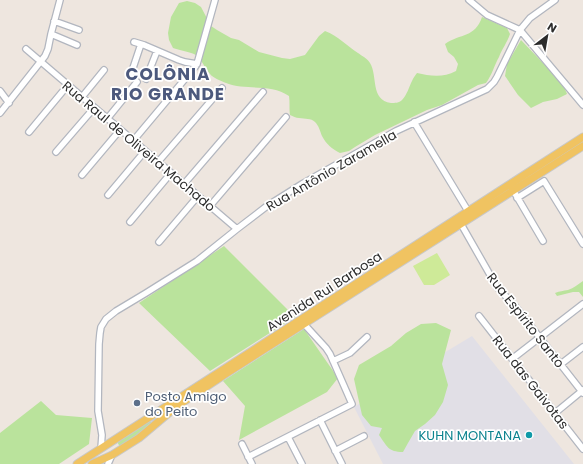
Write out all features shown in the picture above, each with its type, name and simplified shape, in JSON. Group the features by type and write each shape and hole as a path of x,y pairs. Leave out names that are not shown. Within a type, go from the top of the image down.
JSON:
{"main road":[{"name":"Avenida Rui Barbosa","path":"77,464 583,137"},
{"name":"Avenida Rui Barbosa","path":"92,464 106,462 112,455 139,438 177,406 512,190 583,146"},
{"path":"109,442 112,448 112,455"},
{"path":"101,448 101,455 106,462"}],"street":[{"path":"0,113 41,62 47,52 60,0"},
{"path":"133,141 195,68 216,0"},
{"path":"469,0 488,15 520,30 583,105"},
{"name":"Rua Antônio Zaramella","path":"101,448 102,435 98,411 99,338 106,319 116,311 196,261 267,206 302,184 414,122 487,90 497,77 520,30 530,18 556,0"},
{"path":"54,20 79,30"},
{"path":"51,34 77,45"},
{"path":"134,42 179,60 197,64"},
{"path":"131,74 141,44"},
{"name":"Rua Raul de Oliveira Machado","path":"26,49 237,229"},
{"path":"146,79 157,51"},
{"path":"82,97 104,70"},
{"path":"107,119 137,82"},
{"path":"29,132 68,85"},
{"path":"158,162 222,88"},
{"path":"0,91 9,103"},
{"path":"184,184 262,92"},
{"path":"56,152 94,108"},
{"path":"210,206 286,117"},
{"path":"414,122 468,211"},
{"path":"82,175 120,130"},
{"path":"108,195 145,151"},
{"path":"130,222 171,173"},
{"path":"517,198 544,181 583,244"},
{"path":"512,190 543,241"},
{"path":"159,242 198,196"},
{"name":"Rua Espírito Santo","path":"461,224 494,283 515,306 583,391"},
{"path":"512,359 583,304"},
{"name":"Rua das Gaivotas","path":"479,316 583,449"},
{"path":"248,457 352,404 326,348 304,324"},
{"path":"333,361 350,353 367,337"},
{"path":"561,364 583,347"},
{"path":"555,413 583,391"},
{"path":"320,420 342,464"},
{"path":"102,435 109,442"},
{"path":"335,451 364,436"},
{"path":"288,437 302,464"},
{"path":"242,444 252,464"}],"shaded area":[{"path":"472,336 574,464 383,464 354,407"}],"green space":[{"path":"187,1 195,3 201,7 211,26 217,30 231,38 239,40 259,52 282,58 290,59 305,55 319,36 325,31 330,33 369,61 377,92 384,101 391,103 401,101 404,98 417,73 441,76 456,71 458,64 454,57 448,52 445,44 476,29 482,17 507,28 510,34 486,83 478,85 442,105 427,110 375,135 349,151 340,153 325,141 318,125 315,122 310,119 297,118 290,115 289,96 282,92 266,88 242,87 222,81 215,78 208,72 197,56 192,53 173,48 169,40 168,33 171,17 179,3"},
{"path":"521,40 563,84 567,94 557,99 543,102 531,108 518,95 505,76 507,64"},
{"path":"224,246 295,317 210,371 139,303"},
{"path":"437,253 450,275 434,285 424,285 413,266"},
{"path":"583,281 583,297 579,292 557,296 555,293 570,289"},
{"path":"436,323 451,330 442,364 448,385 443,402 435,415 415,431 403,452 391,450 379,435 382,428 371,426 362,415 354,379 359,365 391,346 406,333 421,324"},
{"path":"304,329 338,378 327,392 239,440 245,406 223,381"},
{"path":"41,401 56,415 92,418 89,444 59,464 0,464 0,433"},
{"path":"149,420 153,425 120,447 116,440"}],"place":[{"name":"Posto Amigo do Peito","path":"137,403"},
{"name":"KUHN MONTANA","path":"529,435"}],"district":[{"name":"COLÔNIA RIO GRANDE","path":"168,84"}]}
